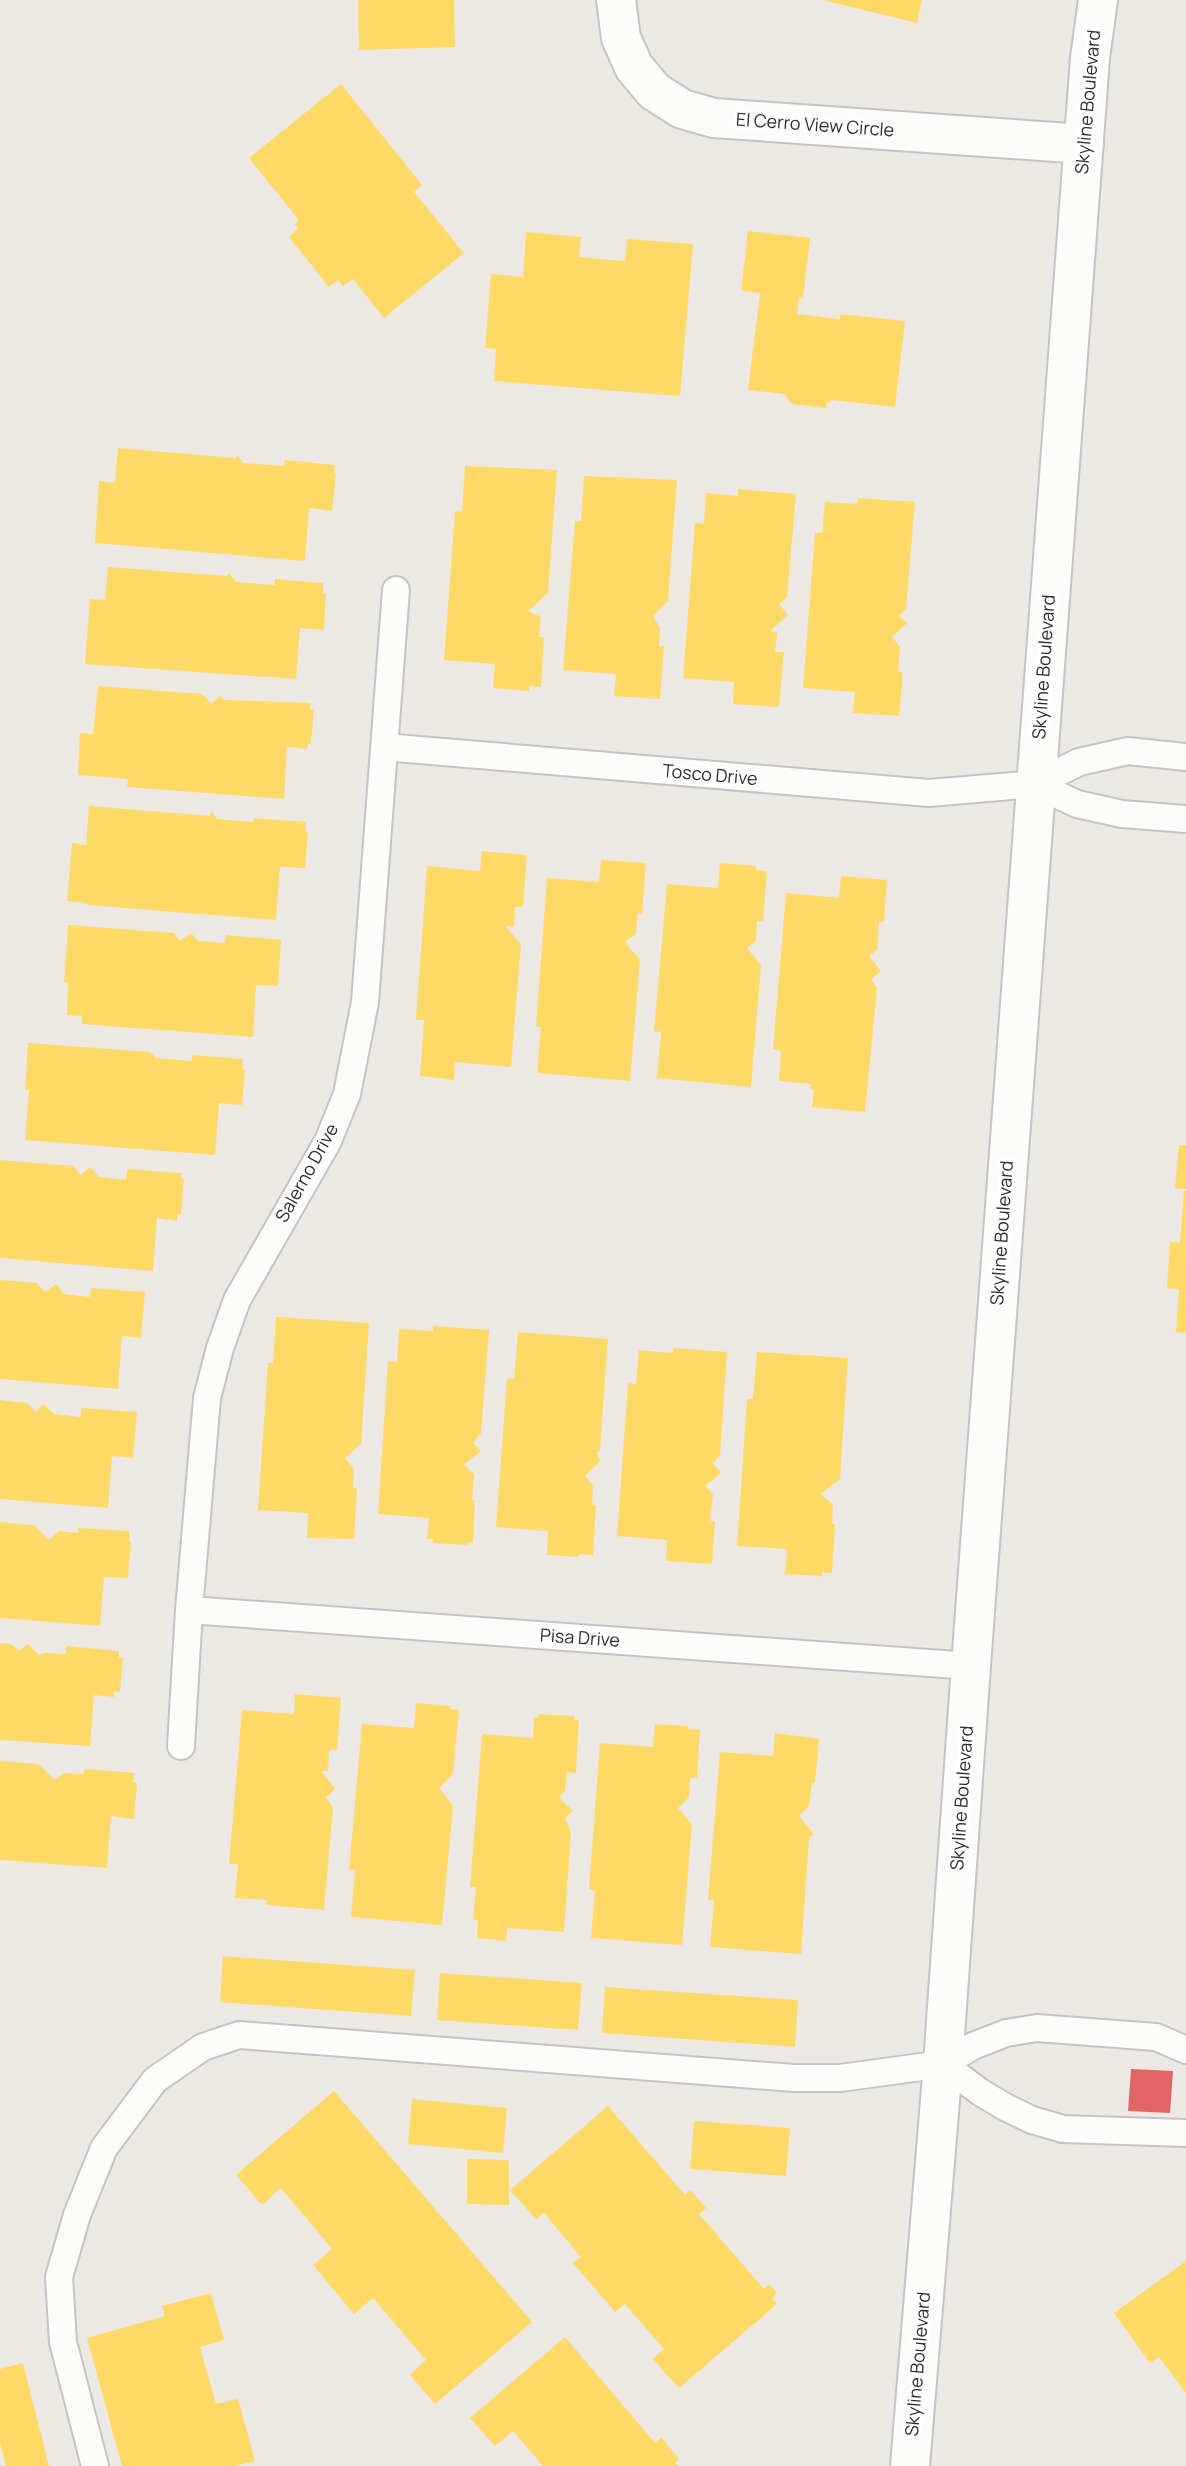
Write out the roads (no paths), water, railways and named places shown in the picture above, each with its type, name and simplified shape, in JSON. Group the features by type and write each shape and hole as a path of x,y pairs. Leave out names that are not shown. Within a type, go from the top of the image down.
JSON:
{"street":[{"name":"El Cerro View Circle","path":"616,0 621,38 634,67 654,91 682,109 714,118 1084,144"},
{"name":"Skyline Boulevard","path":"910,2466 943,2064 1090,58 1098,0"}],"lane":[{"name":"Salerno Drive","path":"181,1746 207,1398 220,1348 237,1300 328,1141 347,1094 355,1056 365,1002 396,590"},
{"name":"Tosco Drive","path":"384,747 929,793 1035,784"},
{"path":"1035,784 1079,762 1128,751 1186,757"},
{"path":"1035,784 1077,804 1122,814 1186,818"},
{"name":"Pisa Drive","path":"190,1610 971,1666"},
{"path":"95,2466 63,2342 59,2277 77,2214 104,2148 155,2080 203,2047 239,2035 794,2077 840,2078 943,2064 973,2046 1006,2033 1037,2028 1156,2037 1186,2050"},
{"path":"943,2064 979,2092 1005,2107 1063,2129 1186,2133"}]}
